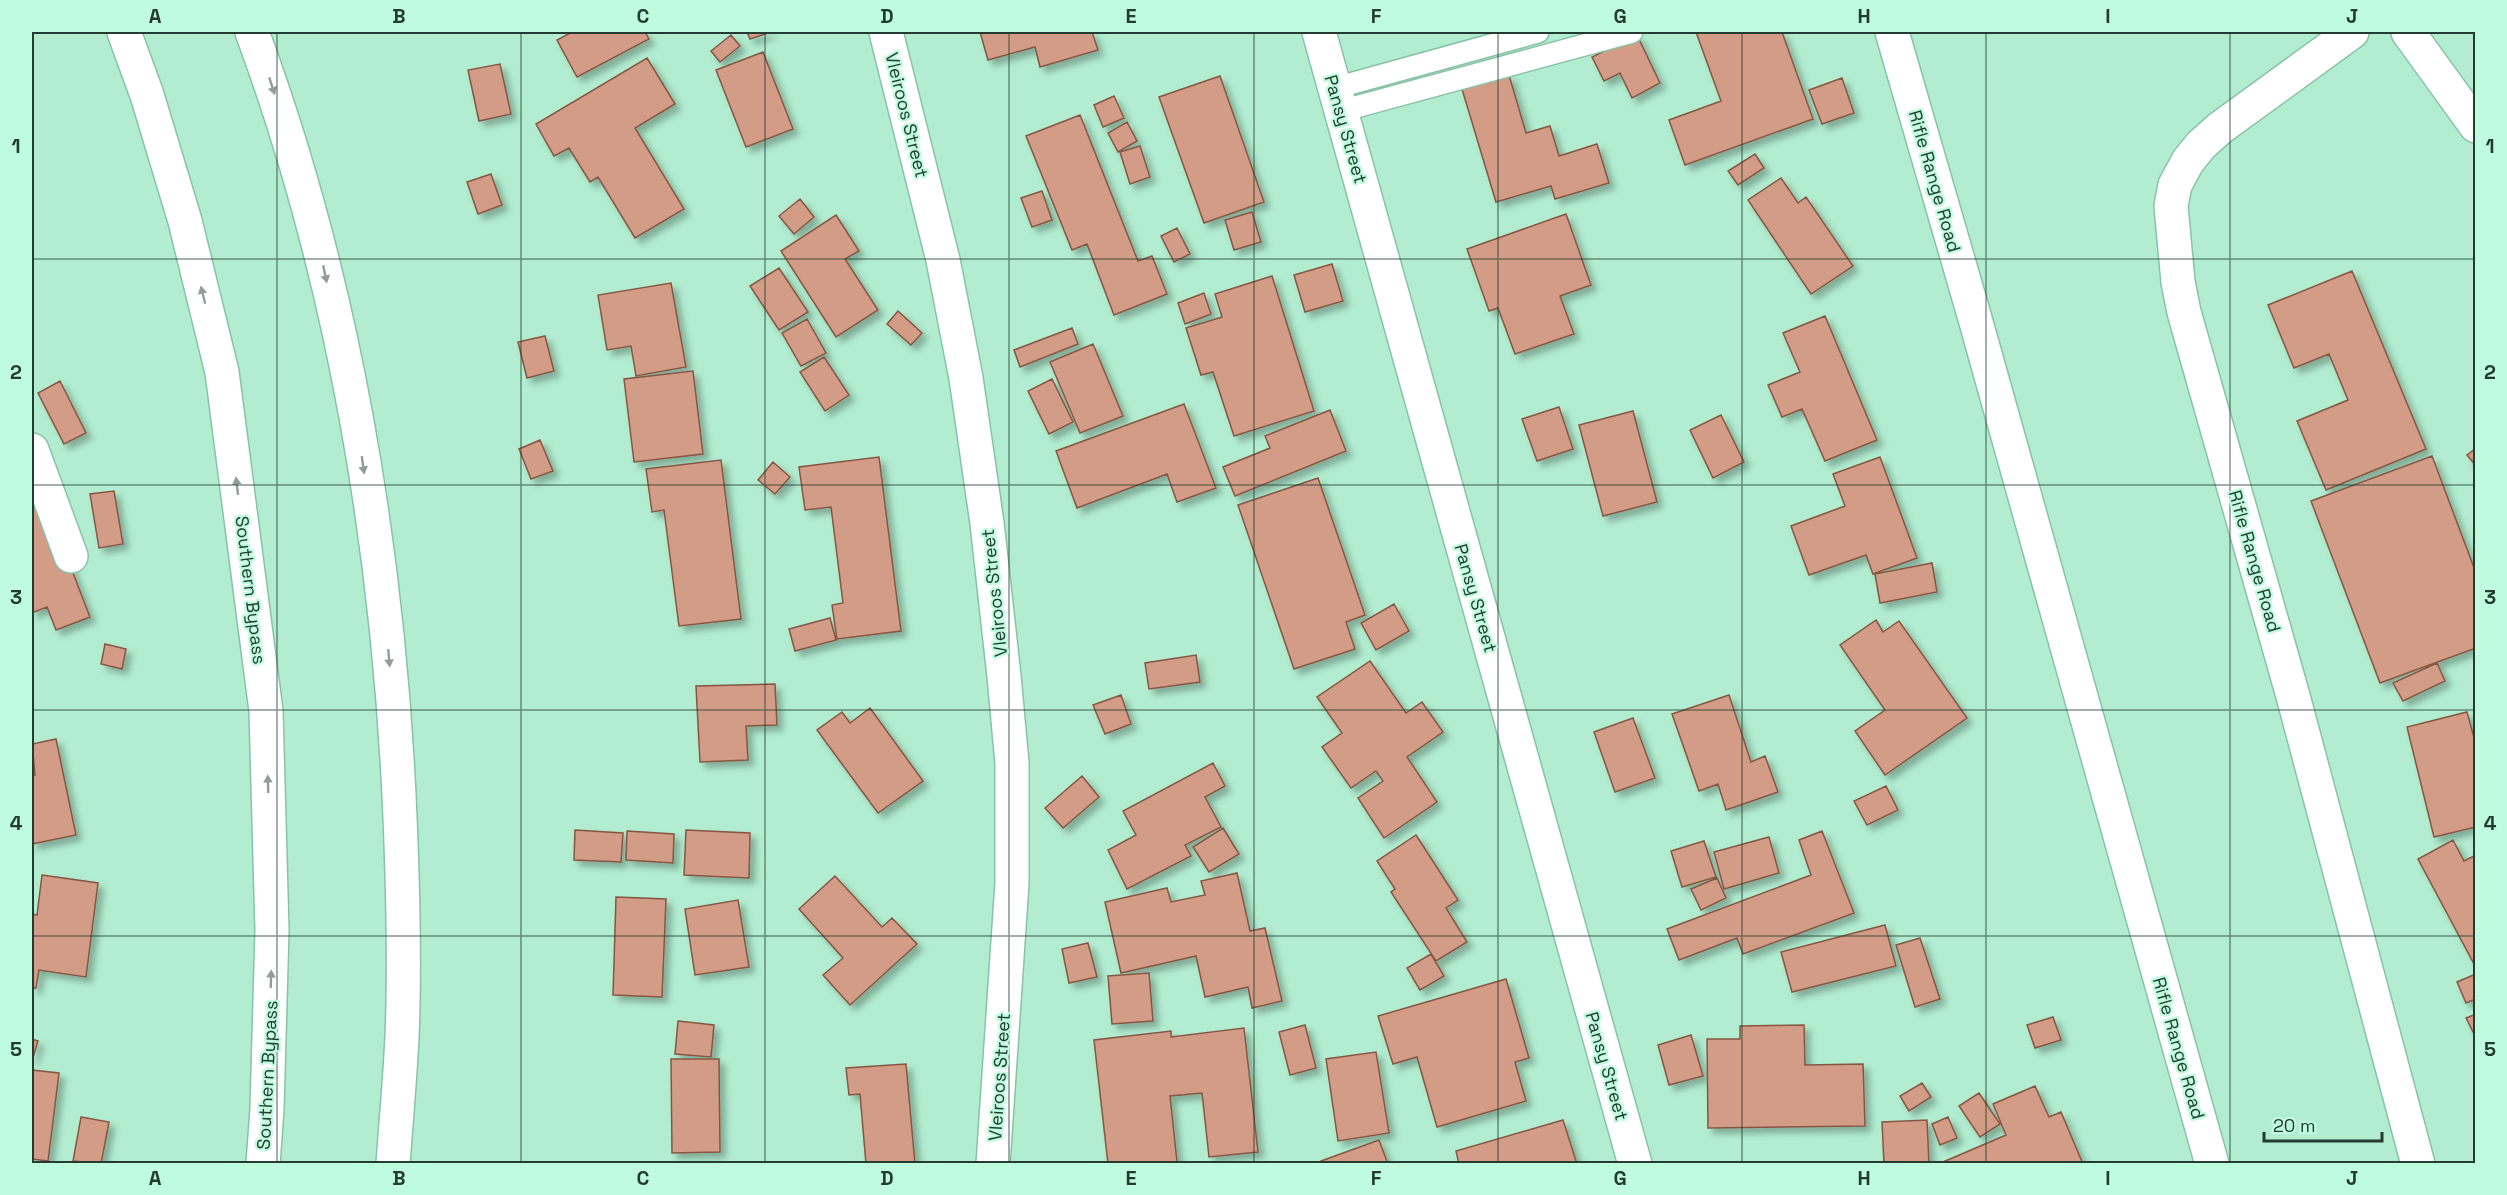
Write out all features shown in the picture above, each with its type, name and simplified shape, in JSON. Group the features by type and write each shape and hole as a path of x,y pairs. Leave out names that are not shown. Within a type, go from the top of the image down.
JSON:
{"main road":[{"name":"Southern Bypass","path":"124,32 147,95 185,221 222,372 266,711 272,930 267,1108 262,1164"},
{"path":"252,32 271,85 320,252 358,427 385,614 398,759 403,891 402,1035 393,1164"},
{"name":"Vleiroos Street","path":"886,32 943,260 966,378 987,523 1005,687 1012,764 1012,883 993,1164"},
{"name":"Pansy Street","path":"1319,32 1635,1164"},
{"name":"Rifle Range Road","path":"1892,32 1977,326 2212,1164"},
{"name":"Rifle Range Road","path":"2352,32 2220,128 2201,145 2188,161 2175,184 2171,206 2173,243 2184,312 2293,696 2418,1164"},
{"path":"2408,32 2475,126"},
{"path":"33,457 71,556"}],"lane":[{"path":"1338,99 1538,32"},
{"path":"1338,99 1632,32"}],"building":[{"path":"572,32 645,32 649,39 577,77 557,40"},
{"path":"747,32 771,32 750,39"},
{"path":"980,32 1092,32 1098,50 1040,67 1035,47 988,60"},
{"path":"1696,32 1782,32 1813,119 1685,165 1669,120 1721,101"},
{"path":"731,35 740,46 720,62 711,51"},
{"path":"1637,35 1660,83 1632,98 1620,73 1604,81 1592,57"},
{"path":"763,52 793,129 746,147 716,70"},
{"path":"647,58 675,104 635,128 684,209 635,238 598,177 590,182 569,148 554,156 536,124"},
{"path":"500,64 511,114 479,121 468,70"},
{"path":"1509,75 1526,133 1550,126 1559,156 1597,144 1609,183 1555,199 1551,186 1496,202 1462,89"},
{"path":"1220,76 1264,202 1204,223 1159,97"},
{"path":"1842,78 1854,113 1822,124 1809,90"},
{"path":"1114,96 1124,118 1103,127 1094,105"},
{"path":"1080,115 1138,261 1152,256 1167,294 1114,315 1087,244 1072,250 1026,136"},
{"path":"1127,122 1137,141 1118,152 1108,133"},
{"path":"1140,146 1150,177 1130,184 1120,152"},
{"path":"1755,154 1764,168 1738,185 1728,171"},
{"path":"491,174 502,205 478,214 467,182"},
{"path":"1781,178 1798,203 1806,197 1853,266 1811,294 1748,200"},
{"path":"1042,191 1052,220 1032,227 1021,198"},
{"path":"800,199 814,217 794,234 779,216"},
{"path":"1252,212 1261,242 1234,250 1225,220"},
{"path":"1566,214 1591,285 1560,296 1574,334 1515,354 1498,308 1489,311 1467,249"},
{"path":"836,215 859,251 845,259 878,310 836,337 781,251"},
{"path":"1177,228 1190,254 1174,262 1161,236"},
{"path":"1332,264 1343,301 1305,312 1294,275"},
{"path":"779,268 808,312 779,330 750,286"},
{"path":"2352,271 2426,449 2326,490 2297,421 2348,400 2329,354 2294,368 2268,305"},
{"path":"1272,276 1314,411 1234,436 1213,372 1201,375 1186,328 1222,317 1215,294"},
{"path":"671,283 686,367 636,376 631,346 607,350 598,295"},
{"path":"1204,293 1211,314 1185,324 1178,303"},
{"path":"898,311 922,333 911,345 887,324"},
{"path":"1825,316 1877,440 1825,461 1802,409 1782,417 1768,385 1800,372 1783,333"},
{"path":"807,319 826,353 801,366 782,333"},
{"path":"1072,328 1078,344 1020,367 1014,350"},
{"path":"545,336 554,371 527,378 518,342"},
{"path":"1093,344 1123,416 1080,433 1050,362"},
{"path":"824,357 849,395 825,411 800,372"},
{"path":"693,371 703,454 634,462 624,379"},
{"path":"1052,379 1073,422 1049,434 1028,391"},
{"path":"60,381 86,433 64,444 38,393"},
{"path":"1184,404 1216,488 1177,502 1167,474 1077,508 1056,451"},
{"path":"1559,407 1573,449 1537,461 1522,419"},
{"path":"1330,410 1346,451 1235,496 1223,467 1270,448 1265,436"},
{"path":"1633,411 1657,502 1603,516 1579,425"},
{"path":"1721,415 1744,462 1713,478 1690,430"},
{"path":"540,440 553,471 531,479 519,449"},
{"path":"2476,448 2476,466 2467,455"},
{"path":"2432,456 2476,573 2476,648 2380,683 2311,501"},
{"path":"879,457 901,631 837,639 832,605 843,603 831,507 805,510 799,467"},
{"path":"1880,457 1917,558 1873,574 1866,555 1809,575 1791,526 1845,506 1833,474"},
{"path":"721,460 741,619 679,626 664,510 652,512 646,469"},
{"path":"773,462 790,477 775,494 758,480"},
{"path":"34,472 90,617 56,630 47,607 32,613 32,473"},
{"path":"1318,478 1365,615 1346,622 1355,649 1294,669 1238,505"},
{"path":"114,491 123,544 99,548 90,494"},
{"path":"1932,563 1937,592 1880,603 1875,574"},
{"path":"1394,604 1409,631 1376,650 1361,623"},
{"path":"830,618 836,640 795,651 789,629"},
{"path":"1876,620 1883,632 1899,621 1967,718 1885,775 1855,731 1885,710 1840,645"},
{"path":"105,644 126,649 122,669 101,664"},
{"path":"1196,655 1200,682 1149,689 1145,663"},
{"path":"1370,661 1406,713 1422,702 1443,732 1407,757 1437,802 1384,838 1358,798 1383,781 1376,771 1351,788 1322,747 1342,733 1317,697"},
{"path":"2437,663 2445,681 2403,701 2393,683"},
{"path":"775,684 777,725 746,726 748,760 700,762 696,686"},
{"path":"1121,695 1131,724 1105,734 1093,705"},
{"path":"1729,695 1751,762 1765,756 1778,792 1726,810 1718,784 1699,791 1672,714"},
{"path":"870,708 923,781 878,813 817,730 842,712 850,723"},
{"path":"2467,712 2476,745 2476,827 2434,837 2407,727"},
{"path":"1633,718 1655,778 1615,792 1594,732"},
{"path":"56,739 76,835 32,844 32,776 35,775 32,744"},
{"path":"1213,763 1225,786 1205,797 1221,827 1185,845 1191,856 1127,889 1108,850 1136,835 1123,811"},
{"path":"1082,776 1099,797 1063,828 1045,808"},
{"path":"1886,786 1898,810 1867,825 1854,801"},
{"path":"1223,828 1239,854 1209,872 1193,847"},
{"path":"575,830 623,833 621,862 574,860"},
{"path":"686,830 750,833 749,878 684,875"},
{"path":"627,831 674,834 673,863 626,860"},
{"path":"1822,831 1854,913 1743,954 1737,938 1679,960 1667,929 1811,875 1799,840"},
{"path":"1416,835 1458,900 1446,908 1467,942 1436,961 1391,892 1395,889 1377,861"},
{"path":"1769,837 1779,873 1724,889 1714,852"},
{"path":"2453,840 2464,861 2476,855 2476,961 2473,962 2418,859"},
{"path":"1704,841 1716,877 1682,887 1671,851"},
{"path":"1237,873 1250,931 1265,928 1282,1001 1252,1008 1248,987 1205,997 1196,956 1121,973 1105,902 1167,888 1171,902 1205,895 1201,881"},
{"path":"42,875 98,883 86,977 39,970 36,988 32,988 32,914 37,915"},
{"path":"835,876 882,927 892,918 917,944 850,1005 823,975 843,958 799,909"},
{"path":"1717,878 1726,898 1701,910 1691,889"},
{"path":"616,897 666,899 662,997 613,995"},
{"path":"738,900 749,967 695,975 685,909"},
{"path":"1885,925 1896,966 1792,992 1781,952"},
{"path":"1920,938 1940,999 1915,1007 1896,945"},
{"path":"1088,943 1097,977 1069,983 1062,949"},
{"path":"1431,954 1444,976 1420,990 1407,968"},
{"path":"1149,973 1153,1021 1112,1024 1108,976"},
{"path":"2476,974 2476,999 2466,1003 2457,982"},
{"path":"1506,979 1529,1058 1515,1062 1526,1101 1437,1127 1417,1057 1393,1064 1378,1016"},
{"path":"2476,1014 2476,1038 2466,1018"},
{"path":"2053,1017 2061,1040 2035,1048 2027,1025"},
{"path":"678,1021 714,1025 711,1057 675,1054"},
{"path":"1305,1025 1316,1068 1290,1075 1279,1032"},
{"path":"1804,1025 1805,1065 1863,1064 1865,1126 1708,1128 1707,1039 1740,1039 1740,1026"},
{"path":"1244,1028 1258,1152 1209,1157 1202,1093 1170,1096 1177,1162 1108,1164 1094,1040 1171,1031 1171,1037"},
{"path":"1691,1035 1703,1076 1669,1085 1658,1045"},
{"path":"32,1039 38,1041 32,1061"},
{"path":"1376,1052 1389,1133 1338,1141 1326,1059"},
{"path":"671,1059 719,1059 720,1152 672,1153"},
{"path":"906,1064 915,1164 866,1164 860,1094 849,1095 846,1068"},
{"path":"32,1070 59,1073 48,1161 32,1159"},
{"path":"1922,1083 1931,1097 1909,1111 1900,1096"},
{"path":"2035,1086 2049,1117 2061,1112 2083,1164 1944,1164 1943,1162 2006,1135 1993,1104"},
{"path":"1979,1093 2000,1124 1980,1137 1959,1106"},
{"path":"81,1117 109,1122 101,1164 73,1161"},
{"path":"1948,1117 1957,1138 1940,1145 1932,1124"},
{"path":"1563,1120 1577,1164 1459,1164 1456,1151"},
{"path":"1927,1120 1929,1164 1884,1164 1882,1122"},
{"path":"1379,1140 1388,1164 1322,1164 1321,1161"}]}
